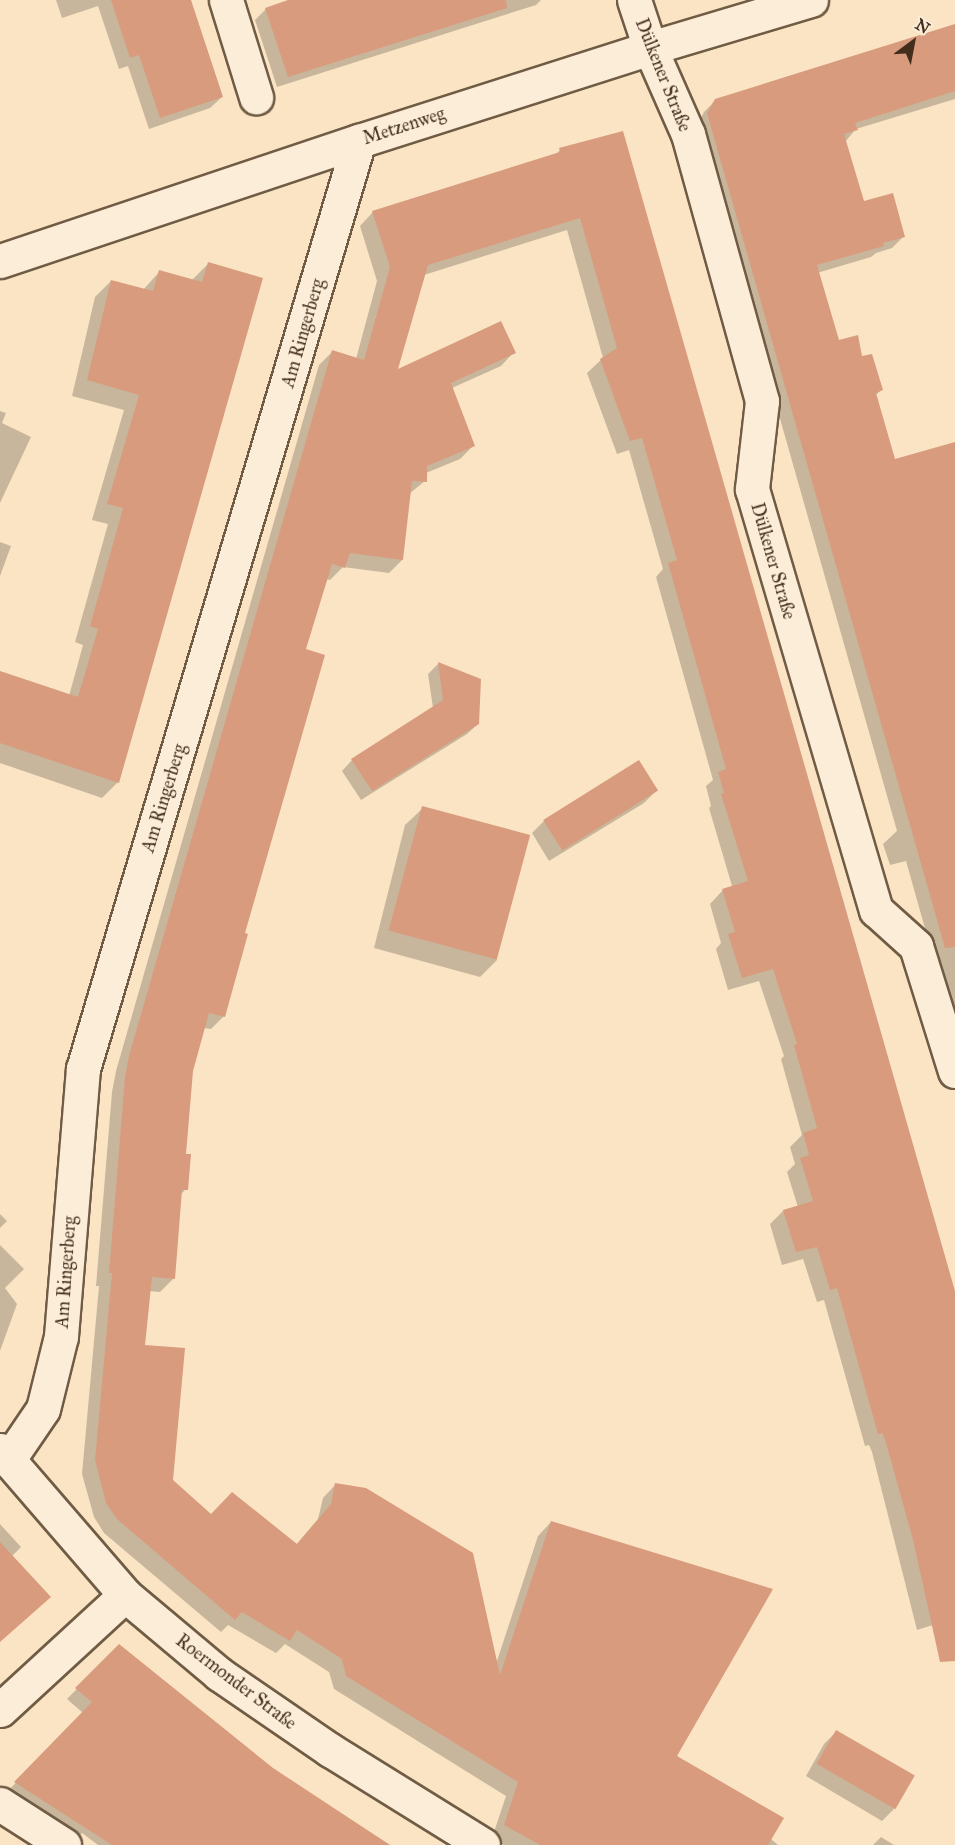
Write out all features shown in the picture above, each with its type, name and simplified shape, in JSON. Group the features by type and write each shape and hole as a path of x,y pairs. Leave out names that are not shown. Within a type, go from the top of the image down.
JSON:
{"street":[{"path":"226,0 256,97"},
{"name":"Dülkener Straße","path":"634,0 650,48 688,134 762,400 752,489 876,910 916,946 955,1071"},
{"name":"Metzenweg","path":"0,261 359,141 650,48 811,0"},
{"name":"Am Ringerberg","path":"5,1454 43,1409 61,1336 82,1069 359,141"},
{"name":"Roermonder Straße","path":"5,1454 125,1595 219,1674 330,1750 483,1845"},
{"path":"0,1710 125,1595"},
{"path":"0,1804 64,1845"}],"building":[{"path":"111,0 191,0 223,97 160,118 139,55 130,58"},
{"path":"288,0 506,0 507,8 288,77 265,8"},
{"path":"955,24 955,91 855,123 858,130 844,134 864,201 893,193 905,237 883,243 884,246 817,265 839,340 858,335 862,356 872,354 883,390 876,393 895,459 955,442 955,947 945,948 707,113 715,99"},
{"path":"623,131 955,1291 955,1661 940,1662 913,1540 885,1439 882,1433 878,1434 837,1288 830,1290 817,1247 796,1252 783,1210 813,1201 800,1158 809,1155 803,1133 817,1128 794,1045 797,1044 773,969 742,978 728,934 735,932 722,889 748,881 721,794 724,793 718,772 726,769 668,563 677,560 642,438 630,441 600,359 617,348 580,218 428,265 398,369 501,321 516,353 451,383 475,446 427,466 427,482 412,481 403,560 350,553 345,568 332,564 306,649 325,655 245,933 248,934 225,1017 209,1013 193,1071 186,1154 191,1154 188,1190 182,1190 175,1279 152,1277 145,1345 185,1348 173,1480 211,1514 232,1492 297,1544 331,1504 335,1483 366,1488 473,1553 500,1675 551,1521 773,1589 677,1756 784,1818 768,1845 540,1845 504,1825 518,1782 346,1676 342,1659 297,1630 290,1641 242,1612 235,1620 117,1519 106,1503 95,1460 112,1273 109,1273 125,1077 129,1056 332,350 364,360 390,267 372,211 560,152 559,148"},
{"path":"208,262 263,278 119,783 0,743 0,671 78,697 98,629 90,626 123,508 107,504 139,395 87,380 111,280 153,291 159,270 202,282"},
{"path":"438,662 481,679 479,724 372,791 351,759 443,700"},
{"path":"639,760 658,791 562,850 543,820"},
{"path":"422,806 530,835 497,960 389,931"},
{"path":"0,1542 51,1597 0,1642"},
{"path":"119,1644 273,1768 390,1845 112,1845 14,1782 92,1702 75,1688"},
{"path":"836,1730 915,1776 895,1809 816,1764"}]}
